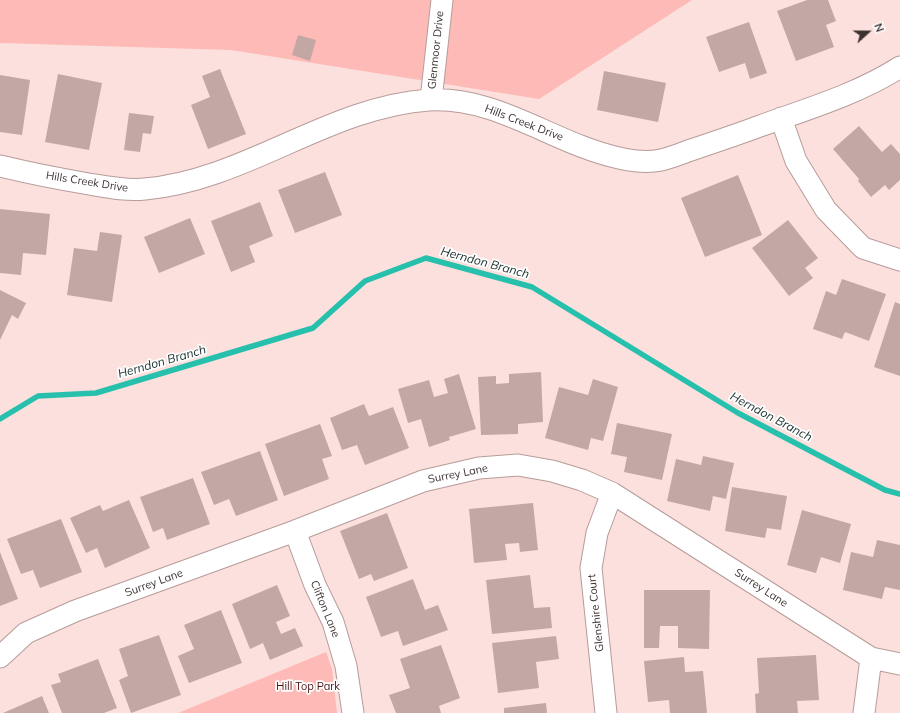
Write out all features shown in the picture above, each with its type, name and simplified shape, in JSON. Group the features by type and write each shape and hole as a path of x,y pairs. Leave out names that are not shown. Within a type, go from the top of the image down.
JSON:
{"street":[{"name":"Glenmoor Drive","path":"431,100 442,0"},
{"name":"Hills Creek Drive","path":"0,166 112,188 145,189 201,179 264,156 334,124 373,110 431,100 475,105 504,113 586,147 618,158 646,162 662,160 848,93 900,67"},
{"path":"781,118 796,161 826,210 864,248 900,260"},
{"name":"Surrey Lane","path":"0,657 26,633 75,612 295,531 423,481 478,468 518,465 546,470 582,480 612,493 871,658 900,664"},
{"name":"Glenshire Court","path":"606,713 591,568 597,533 612,493"},
{"name":"Clifton Lane","path":"295,531 315,585 333,622 346,666 353,713"},
{"path":"864,713 871,658"}],"green space":[{"path":"0,0 692,0 539,99 231,50 0,43"},
{"name":"Hill Top Park","path":"326,652 332,669 337,713 178,713"}],"building":[{"path":"807,0 828,0 836,21 826,25 834,47 796,61 777,11"},
{"path":"749,22 767,73 750,79 745,63 719,72 706,37"},
{"path":"298,35 316,40 310,61 292,55"},
{"path":"220,69 246,134 208,149 191,105 210,97 202,76"},
{"path":"604,71 666,83 658,122 597,110"},
{"path":"58,74 102,83 89,150 45,142"},
{"path":"0,75 30,80 22,135 0,132"},
{"path":"129,113 154,116 151,134 143,133 140,152 124,150"},
{"path":"859,126 882,152 891,144 900,154 900,180 889,190 885,185 871,197 858,181 859,179 833,149"},
{"path":"325,172 342,215 295,233 278,190"},
{"path":"738,175 762,235 705,257 681,198"},
{"path":"260,202 273,236 249,246 255,262 231,272 211,221"},
{"path":"0,209 50,214 46,255 23,253 21,275 0,273"},
{"path":"190,218 205,254 159,273 144,237"},
{"path":"788,220 818,258 805,268 813,278 789,296 752,248"},
{"path":"100,232 122,235 112,302 67,295 74,248 97,251"},
{"path":"842,279 886,294 869,341 845,332 842,339 813,329 826,291 836,295"},
{"path":"0,290 26,303 18,319 12,315 0,340"},
{"path":"895,302 900,304 900,376 874,367"},
{"path":"541,372 543,422 518,424 518,434 481,435 478,377 496,376 496,384 509,383 509,374"},
{"path":"459,374 476,429 449,437 450,440 429,447 421,419 408,423 398,389 429,380 434,397 448,393 444,379"},
{"path":"593,379 618,387 603,441 591,438 588,450 545,438 559,387 588,395"},
{"path":"364,404 369,416 393,407 409,448 365,465 357,445 342,450 330,418"},
{"path":"617,423 672,434 662,480 624,472 627,457 611,454"},
{"path":"320,424 332,456 322,459 329,479 284,496 265,444"},
{"path":"260,451 278,500 236,516 229,499 214,505 201,472"},
{"path":"703,456 734,463 726,499 713,496 710,511 667,501 676,459 701,465"},
{"path":"193,478 210,524 167,540 163,528 153,532 140,497"},
{"path":"732,487 787,496 781,530 767,528 765,538 725,531"},
{"path":"129,500 150,548 105,568 97,548 86,553 70,518 100,505 103,511"},
{"path":"533,503 538,550 520,552 519,543 505,544 507,560 474,563 469,509"},
{"path":"802,510 851,524 840,563 821,557 816,573 787,565"},
{"path":"387,513 408,568 374,581 371,574 359,579 340,531"},
{"path":"61,519 82,572 40,588 33,570 21,574 7,539"},
{"path":"877,540 900,545 900,590 885,587 882,599 843,590 851,552 873,557"},
{"path":"0,552 18,599 0,606"},
{"path":"530,575 534,608 550,607 552,628 492,634 486,580"},
{"path":"413,579 425,610 438,605 448,630 403,646 398,631 381,637 366,597"},
{"path":"277,585 290,616 276,622 281,634 295,628 303,646 270,660 263,643 250,649 232,604"},
{"path":"644,590 710,590 709,649 678,648 678,626 660,626 659,648 644,648"},
{"path":"221,610 242,663 189,683 178,656 194,649 184,625"},
{"path":"159,635 181,695 131,713 119,680 128,676 119,649"},
{"path":"556,636 559,659 536,662 539,688 498,693 492,643"},
{"path":"441,645 460,698 439,706 441,713 396,713 389,695 410,688 400,659"},
{"path":"816,655 819,700 797,701 798,713 756,713 755,694 759,693 757,658"},
{"path":"684,657 685,672 703,671 707,713 670,713 669,700 648,702 644,661"},
{"path":"98,659 117,708 104,713 62,713 51,685 61,682 58,674"},
{"path":"42,696 49,713 3,713"},
{"path":"546,703 547,713 504,713 504,708"}],"waterway":[{"name":"Herndon Branch","path":"0,419 38,396 96,393 313,328 365,281 426,258 532,287 738,413 885,490 900,494"}]}
